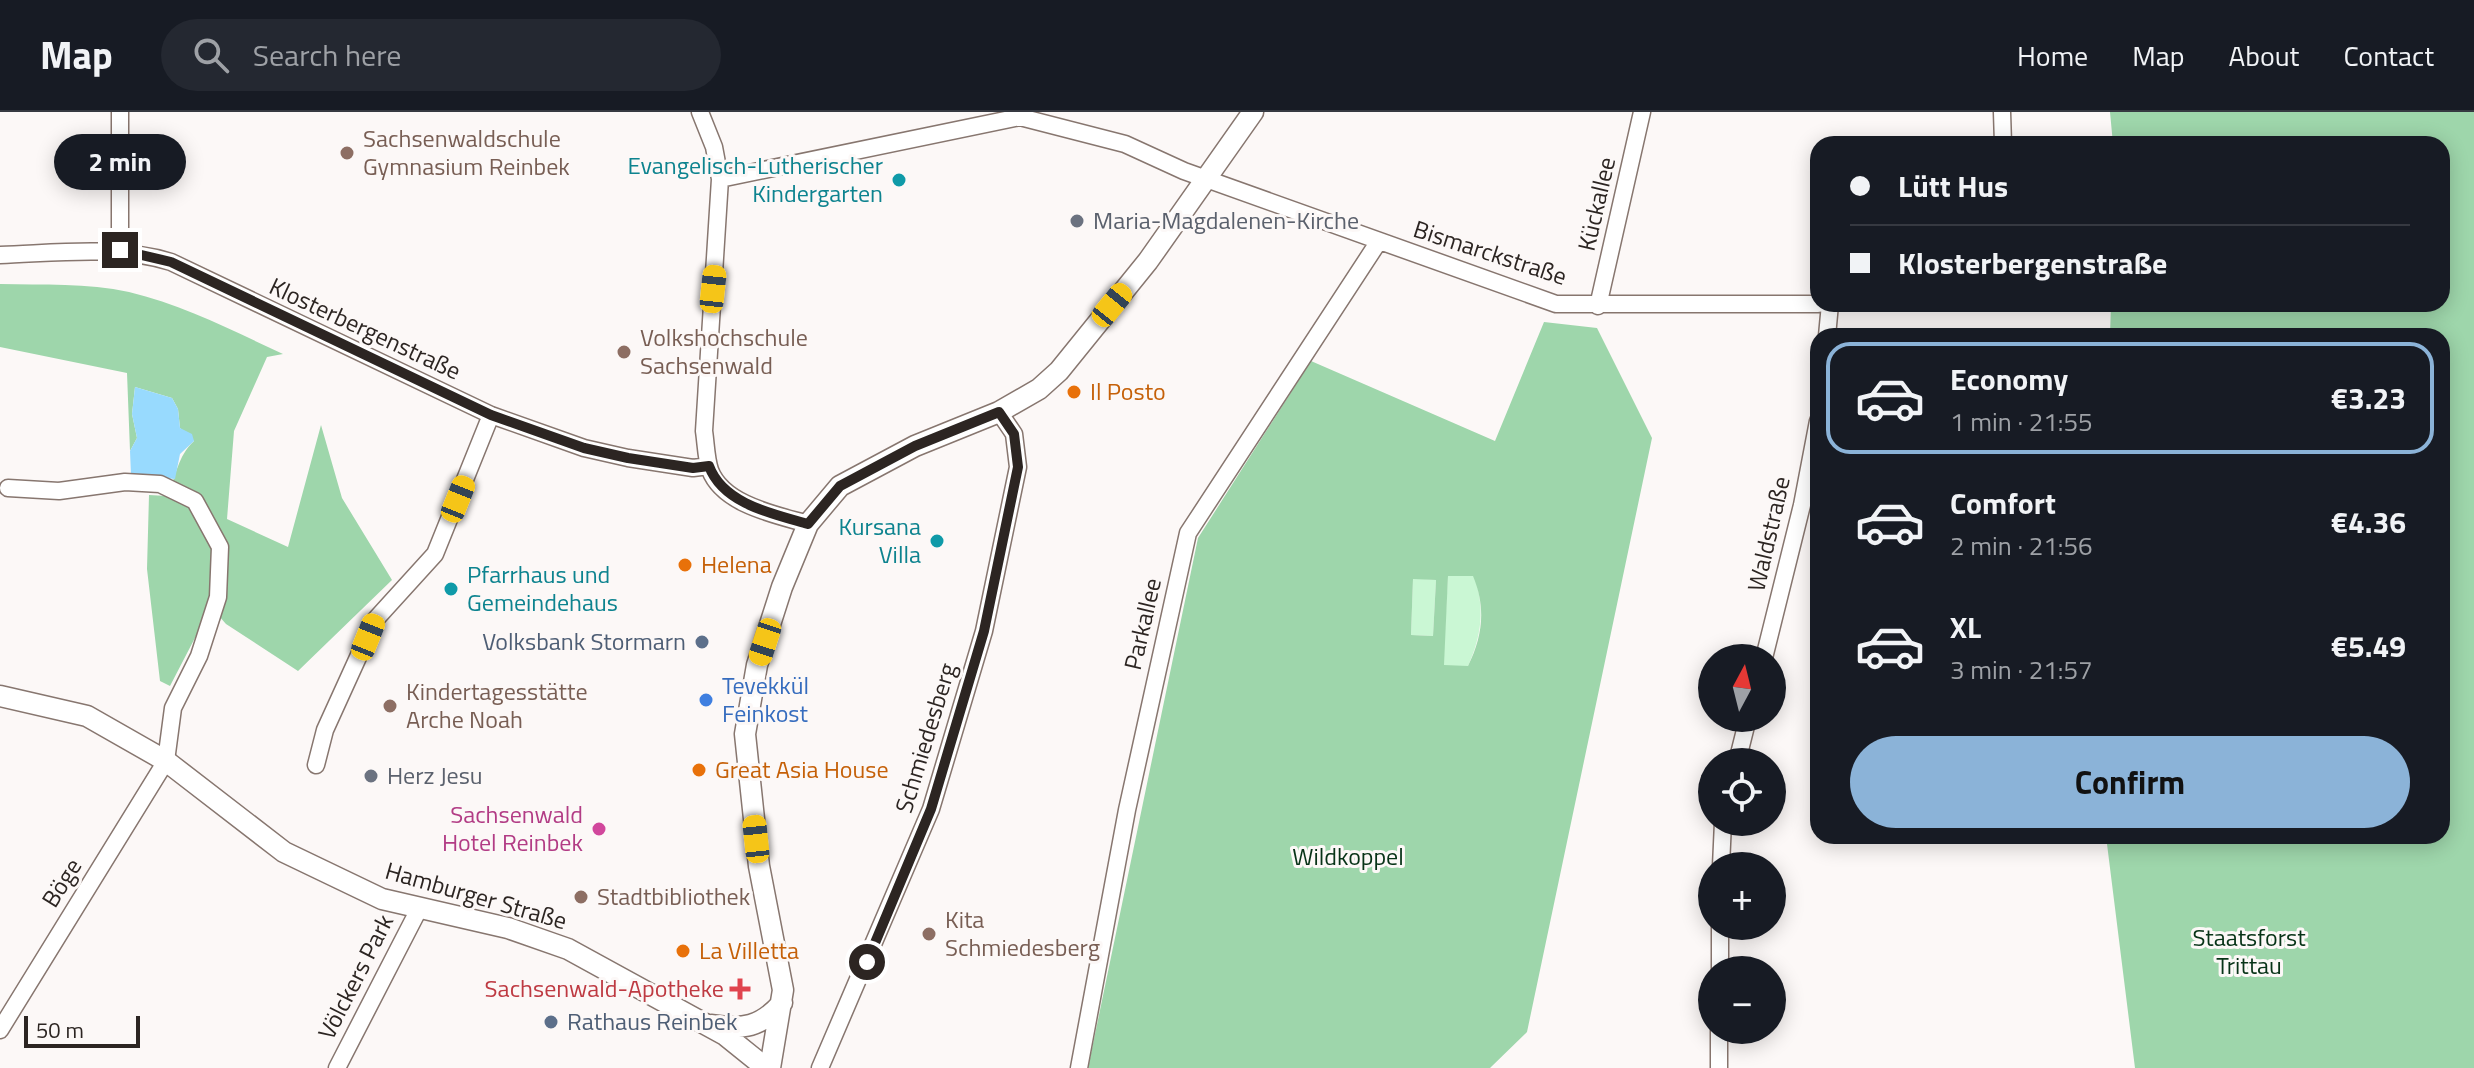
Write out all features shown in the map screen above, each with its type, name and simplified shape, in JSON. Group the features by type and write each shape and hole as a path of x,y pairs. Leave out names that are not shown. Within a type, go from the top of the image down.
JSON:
{"main road":[{"path":"768,1068 782,1003 774,931 759,866 745,734 757,665 782,587 808,524 840,486 915,446 999,412 1039,389 1059,371 1148,261 1253,112"},
{"name":"Hamburger Straße","path":"0,696 87,716 166,761 284,852 382,899 508,928 568,949 725,1035 768,1068"},
{"path":"704,1023 752,1026 770,1017 782,1003"},
{"path":"725,1035 760,1046 775,1039"}],"street":[{"path":"120,112 120,250"},
{"path":"700,112 714,147 720,179 704,431 709,466 717,483 732,496 808,524"},
{"name":"Kückallee","path":"1598,306 1642,112"},
{"path":"2002,112 2003,136"},
{"path":"720,179 1022,114"},
{"name":"Bismarckstraße","path":"1022,114 1125,144 1208,179 1556,304 1810,304"},
{"name":"Parkallee","path":"1079,1068 1124,824 1188,533 1379,241"},
{"name":"Klosterbergenstraße","path":"0,255 120,250 171,262 491,415 598,451 693,468 709,466"},
{"name":"Schmiedesberg","path":"820,1068 931,809 984,631 1018,467 1014,434 999,412"},
{"path":"316,765 325,730 375,620 435,554 491,415"},
{"name":"Waldstraße","path":"1767,644 1810,456"},
{"path":"8,488 59,491 125,482 160,484 195,501 213,531 220,547 218,597 199,656 173,708 166,761"},
{"name":"Böge","path":"0,1030 166,761"},
{"name":"Völckers Park","path":"337,1068 419,909"},
{"path":"1719,1044 1719,1068"}],"green space":[{"name":"Staatsforst Trittau","path":"2110,112 2474,112 2474,1068 2135,1068 2107,844 2450,844 2450,328 2110,328 2111,312 2450,312 2450,136 2112,136"},
{"path":"0,284 81,286 129,292 189,311 283,354 267,357 234,431 227,519 288,547 321,425 342,498 392,580 298,671 226,624 211,607 170,686 160,681 147,569 149,495 167,496 181,460 194,441 180,428 178,409 172,398 135,387 132,414 137,438 130,451 127,373 0,347"},
{"name":"Wildkoppel","path":"1544,322 1597,328 1652,438 1527,1032 1490,1068 1088,1068 1198,538 1311,361 1495,441","holes":["1448,576 1473,576 1480,599 1480,633 1468,666 1444,665","1413,579 1436,580 1433,636 1411,635"]},
{"path":"1448,575 1474,575 1480,599 1480,621 1468,666 1443,666"},
{"path":"1413,578 1436,580 1433,636 1411,635"}],"water":[{"path":"135,387 172,398 178,409 180,428 192,434 194,441 180,454 175,479 131,475 130,451 137,438 132,414"}],"place":[{"name":"Sachsenwaldschule Gymnasium Reinbek","path":"347,153"},
{"name":"Evangelisch-Lutherischer Kindergarten","path":"899,180"},
{"name":"Maria-Magdalenen-Kirche","path":"1077,221"},
{"name":"Volkshochschule Sachsenwald","path":"624,352"},
{"name":"Il Posto","path":"1074,392"},
{"name":"Kursana Villa","path":"937,541"},
{"name":"Helena","path":"685,565"},
{"name":"Pfarrhaus und Gemeindehaus","path":"451,589"},
{"name":"Volksbank Stormarn","path":"702,642"},
{"name":"Tevekkül Feinkost","path":"706,700"},
{"name":"Kindertagesstätte Arche Noah","path":"390,706"},
{"name":"Great Asia House","path":"699,770"},
{"name":"Herz Jesu","path":"371,776"},
{"name":"Sachsenwald Hotel Reinbek","path":"599,829"},
{"name":"Stadtbibliothek","path":"581,897"},
{"name":"Kita Schmiedesberg","path":"929,934"},
{"name":"La Villetta","path":"683,951"},
{"name":"Sachsenwald-Apotheke","path":"740,989"},
{"name":"Rathaus Reinbek","path":"551,1022"}],"route":[{"path":"120,250 171,262 458,401 548,436 628,458 693,468 709,466 717,483 732,496 808,524 840,486 915,446 999,412 1014,434 1019,450 1004,548 984,631 931,809 867,962"}]}
